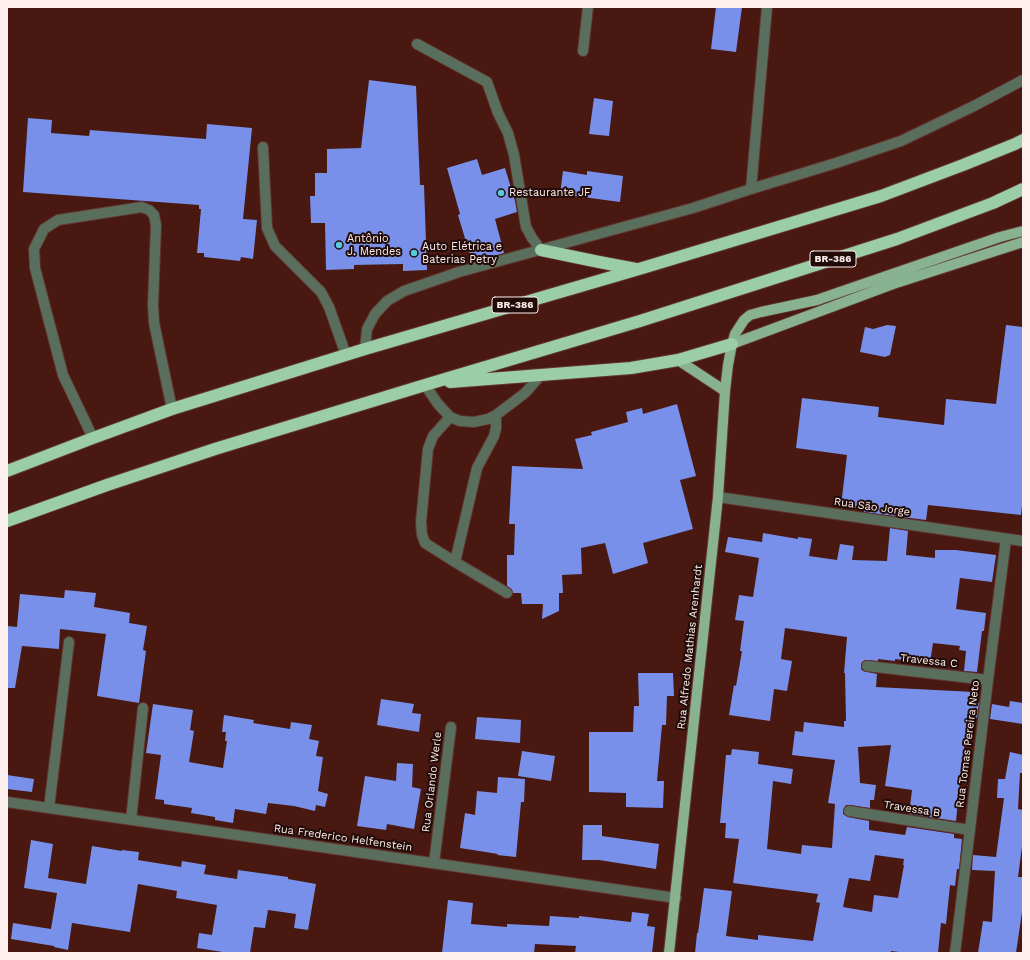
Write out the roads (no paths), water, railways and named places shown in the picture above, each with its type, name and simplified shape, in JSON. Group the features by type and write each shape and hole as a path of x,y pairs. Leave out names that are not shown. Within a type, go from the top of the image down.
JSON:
{"highway":[{"name":"BR-386","path":"7,471 172,409 365,349 881,196 963,165 1023,140"},
{"name":"BR-386","path":"7,521 107,485 208,452 425,384 640,321 897,239 993,203 1023,189"},
{"path":"541,250 639,269"},
{"path":"425,384 631,368 678,360 732,344"}],"main road":[{"name":"Rua Alfredo Mathias Arenhardt","path":"669,953 718,497 728,364 732,344 739,328 744,320 750,315 817,300 985,242 1023,231"},
{"path":"732,344 893,284 1023,242"},
{"path":"678,360 725,391"}],"street":[{"path":"583,51 588,7"},
{"path":"750,188 767,7"},
{"path":"418,44 487,82 498,113 508,133 514,156 526,227 541,250"},
{"path":"365,349 367,329 375,314 387,301 404,291 459,272 693,208 750,188 836,163 901,141 974,106 1023,80"},
{"path":"263,147 267,228 275,246 321,292 329,307 346,355"},
{"path":"93,438 63,375 35,268 34,249 44,229 58,220 142,207 149,210 154,215 156,225 153,305 154,323 172,409"},
{"path":"425,384 438,404 450,417 460,422 474,422 488,419 496,415 525,393 541,374"},
{"path":"455,562 477,468 494,436 496,428 496,415"},
{"path":"450,417 433,436 428,449 421,522 422,535 425,543 508,593"},
{"name":"Rua São Jorge","path":"718,497 1023,541"},
{"name":"Rua Tomas Pereira Neto","path":"955,953 1006,539"},
{"path":"49,808 69,642"},
{"name":"Travessa C","path":"867,666 988,680"},
{"path":"131,820 143,708"},
{"name":"Rua Orlando Werle","path":"434,863 451,727"},
{"name":"Rua Frederico Helfenstein","path":"7,802 676,898"},
{"name":"Travessa B","path":"849,811 970,830"}],"place":[{"name":"Restaurante JF","path":"501,193"},
{"name":"Antônio J. Mendes","path":"339,245"},
{"name":"Auto Elétrica e Baterias Petry","path":"414,253"}]}
